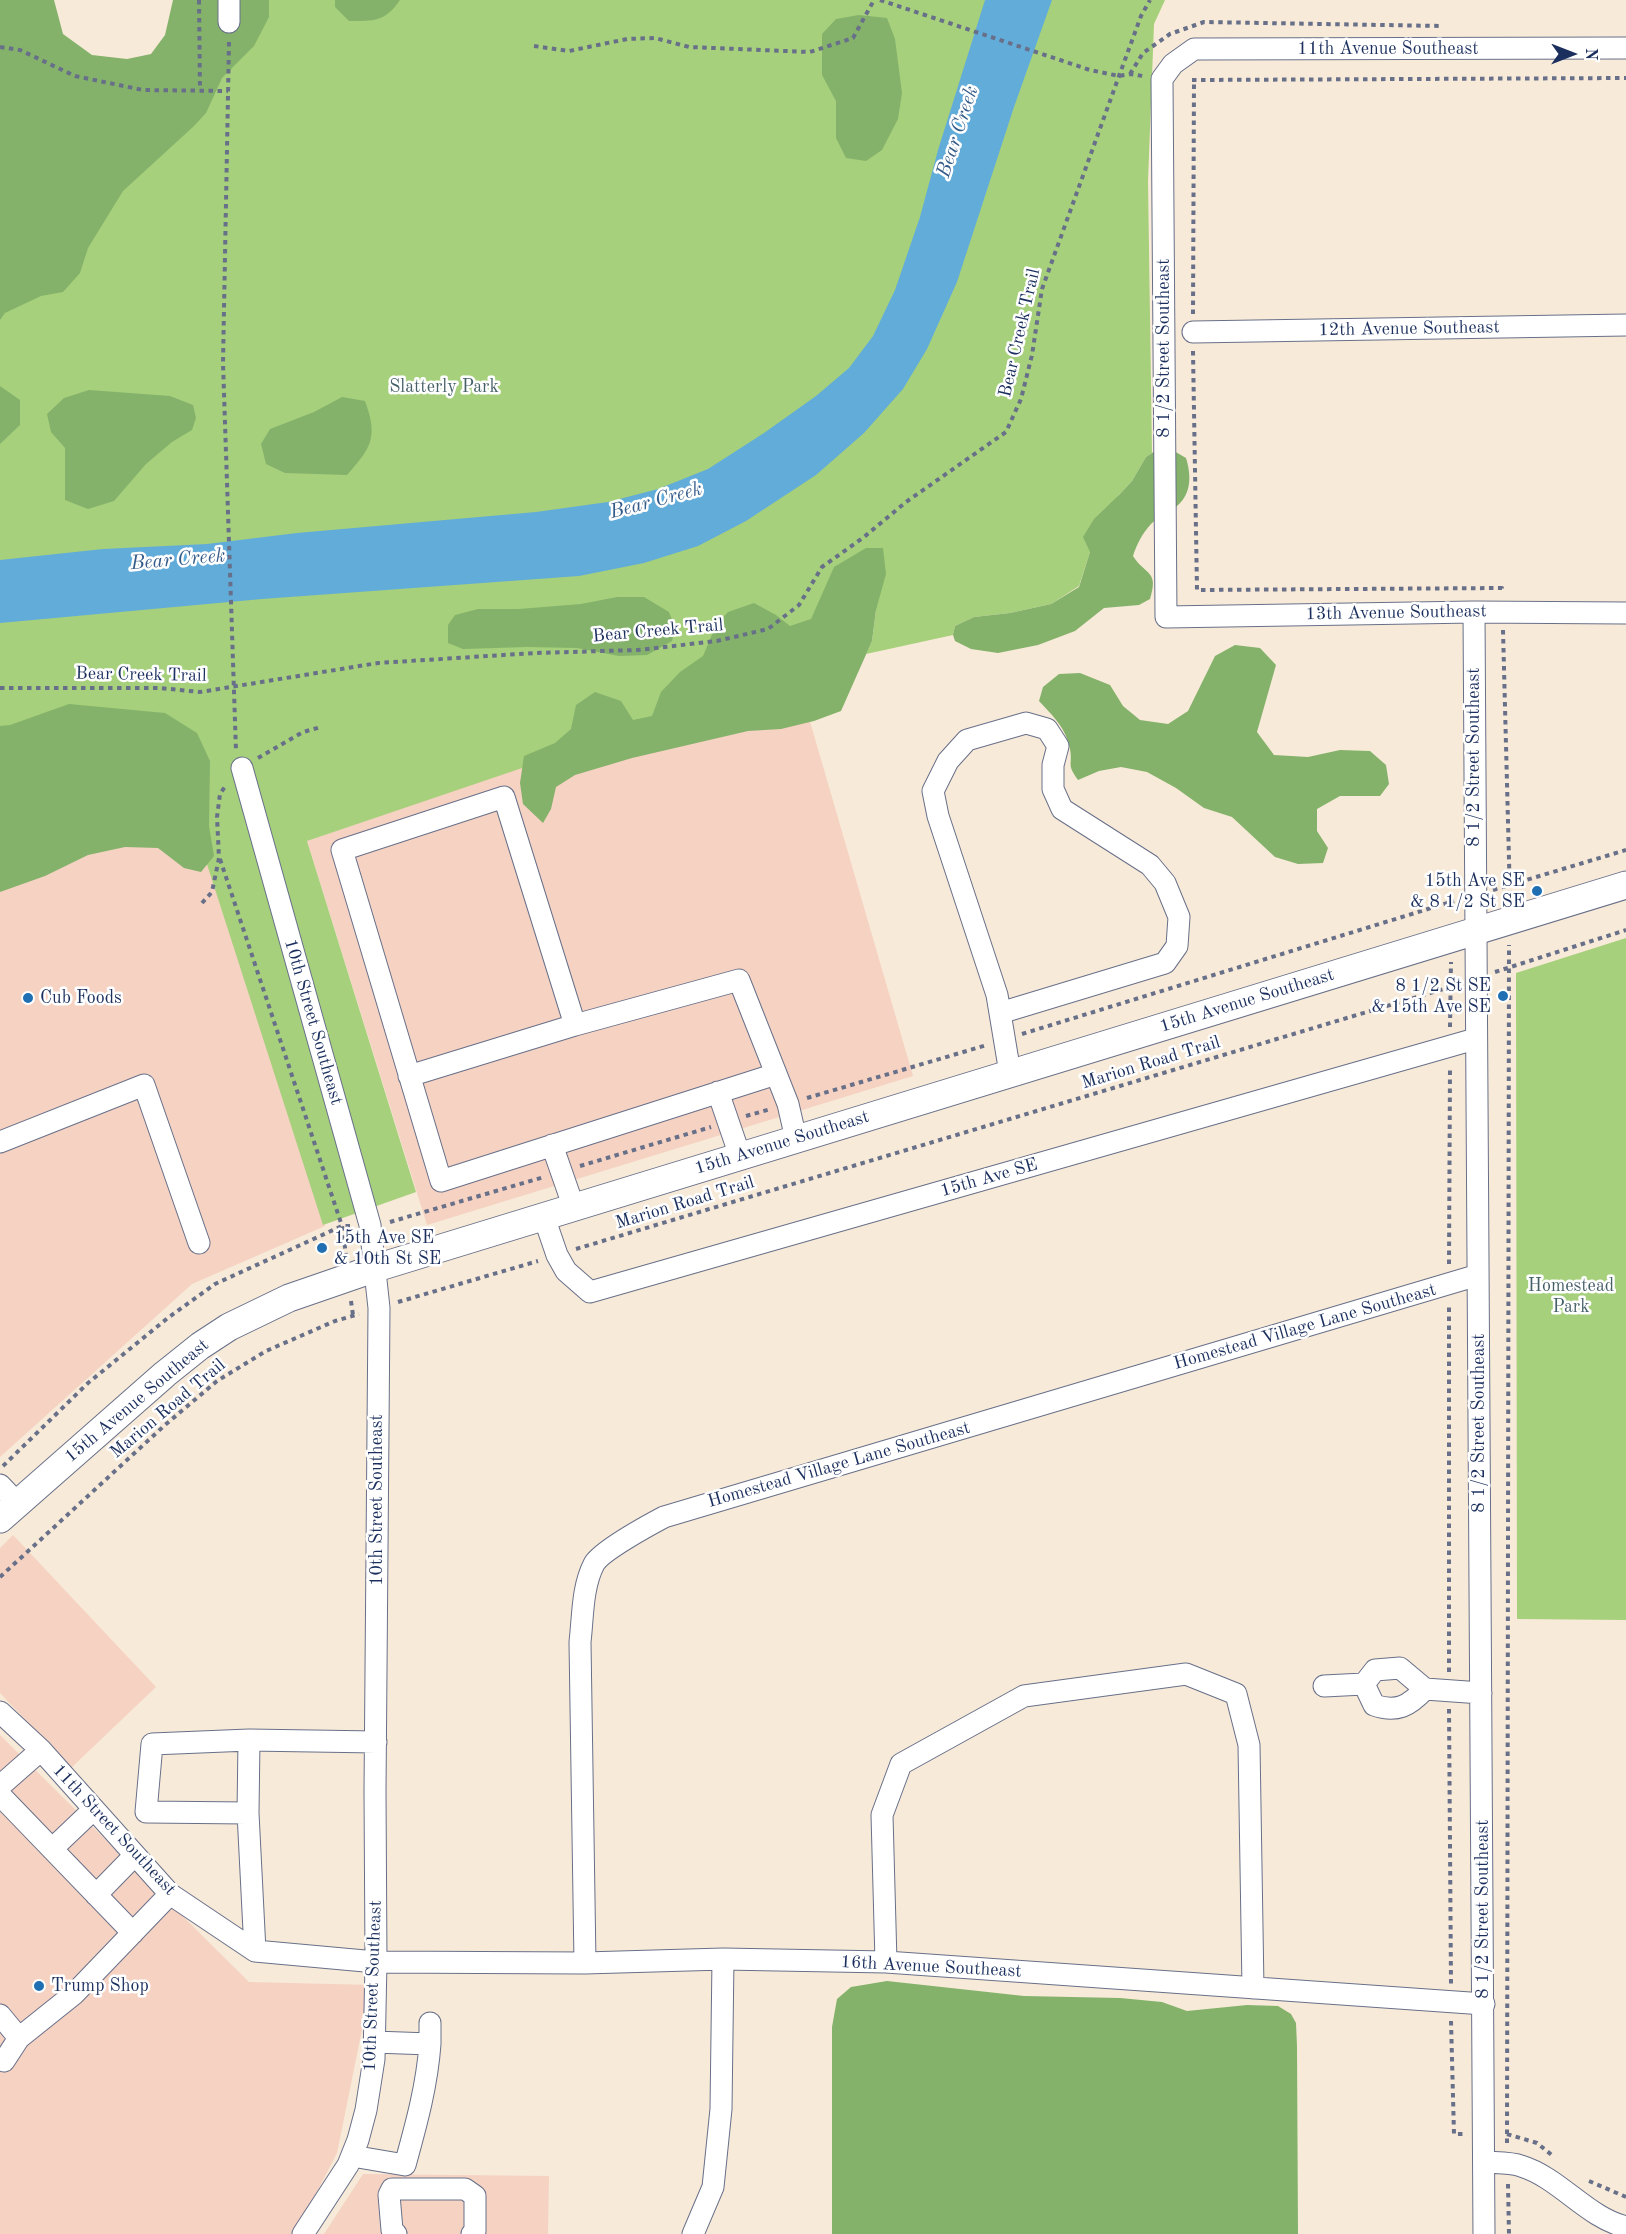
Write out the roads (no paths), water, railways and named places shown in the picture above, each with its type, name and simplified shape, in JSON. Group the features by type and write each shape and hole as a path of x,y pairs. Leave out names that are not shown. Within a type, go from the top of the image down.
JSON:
{"main road":[{"name":"15th Avenue Southeast","path":"6,1502 165,1374 229,1327 289,1298 376,1268 1626,885"}],"street":[{"path":"230,0 230,22"},
{"name":"11th Avenue Southeast","path":"1162,79 1173,64 1194,49 1626,48"},
{"name":"8 1/2 Street Southeast","path":"1162,79 1166,617"},
{"name":"12th Avenue Southeast","path":"1192,332 1626,325"},
{"name":"8 1/2 Street Southeast","path":"1474,612 1474,931 1482,1693 1484,2234"},
{"name":"13th Avenue Southeast","path":"1166,617 1474,612 1626,613"},
{"path":"1000,1013 1165,963 1177,946 1179,917 1165,883 1150,865 1062,809 1053,789 1053,765 1058,747 1047,729 1026,723 967,740 948,761 933,790 938,816 997,995 1000,1013 1005,1039 1010,1073"},
{"name":"10th Street Southeast","path":"242,768 370,1225 379,1308 374,2042 366,2110 352,2156 303,2234"},
{"path":"575,1025 504,797 342,850 441,1181 776,1074"},
{"path":"410,1076 575,1025 740,980 788,1104 796,1139"},
{"name":"15th Ave SE","path":"544,1217 557,1255 566,1271 590,1293 1475,1039"},
{"path":"0,1142 144,1085 199,1244"},
{"path":"718,1092 741,1156"},
{"path":"552,1145 574,1208"},
{"name":"Homestead Village Lane Southeast","path":"585,1963 580,1642 585,1594 595,1562 628,1537 664,1517 1478,1275"},
{"path":"1324,1686 1364,1684 1375,1670 1400,1668 1425,1689 1482,1693"},
{"path":"886,1962 882,1815 901,1764 1024,1696 1186,1674 1236,1694 1249,1745 1253,1988"},
{"path":"1364,1684 1374,1705 1387,1710 1406,1706 1425,1689"},
{"name":"11th Street Southeast","path":"1,1715 41,1750 171,1894 255,1951 376,1962"},
{"path":"248,1813 146,1812 152,1744 249,1740 376,1742"},
{"path":"249,1740 248,1813 255,1951"},
{"path":"0,1786 41,1750"},
{"path":"0,1795 133,1933"},
{"path":"52,1849 94,1809"},
{"path":"96,1895 135,1855"},
{"path":"4,2061 20,2038 74,1994 171,1894"},
{"path":"693,2234 713,2187 721,2109 723,1959"},
{"name":"16th Avenue Southeast","path":"376,1962 585,1963 723,1959 886,1962 1484,2004"},
{"path":"0,2015 20,2038"},
{"path":"405,2188 405,2165 423,2103 428,2072 430,2023"},
{"path":"374,2042 430,2044"},
{"path":"352,2156 405,2165"},
{"path":"1484,2162 1521,2165 1547,2178 1590,2210 1623,2229"},
{"path":"396,2234 392,2230 389,2195 392,2189 405,2188 465,2189 475,2196 475,2231 472,2234"}],"water":[{"name":"Bear Creek","path":"985,0 1052,0 1014,107 957,282 927,349 903,389 864,433 816,475 746,521 698,546 644,563 579,576 262,599 0,623 0,560 103,549 207,544 297,533 536,512 608,502 658,489 708,469 816,396 849,368 873,336 895,290 920,217 938,150"}],"place":[{"name":"15th Ave SE & 8 1/2 St SE","path":"1537,891"},
{"name":"8 1/2 St SE & 15th Ave SE","path":"1503,996"},
{"name":"Cub Foods","path":"28,998"},
{"name":"15th Ave SE & 10th St SE","path":"322,1248"},
{"name":"Trump Shop","path":"39,1986"}],"park label":[{"name":"Slatterly Park","path":"444,387"},
{"name":"Homestead Park","path":"1571,1296"}]}
